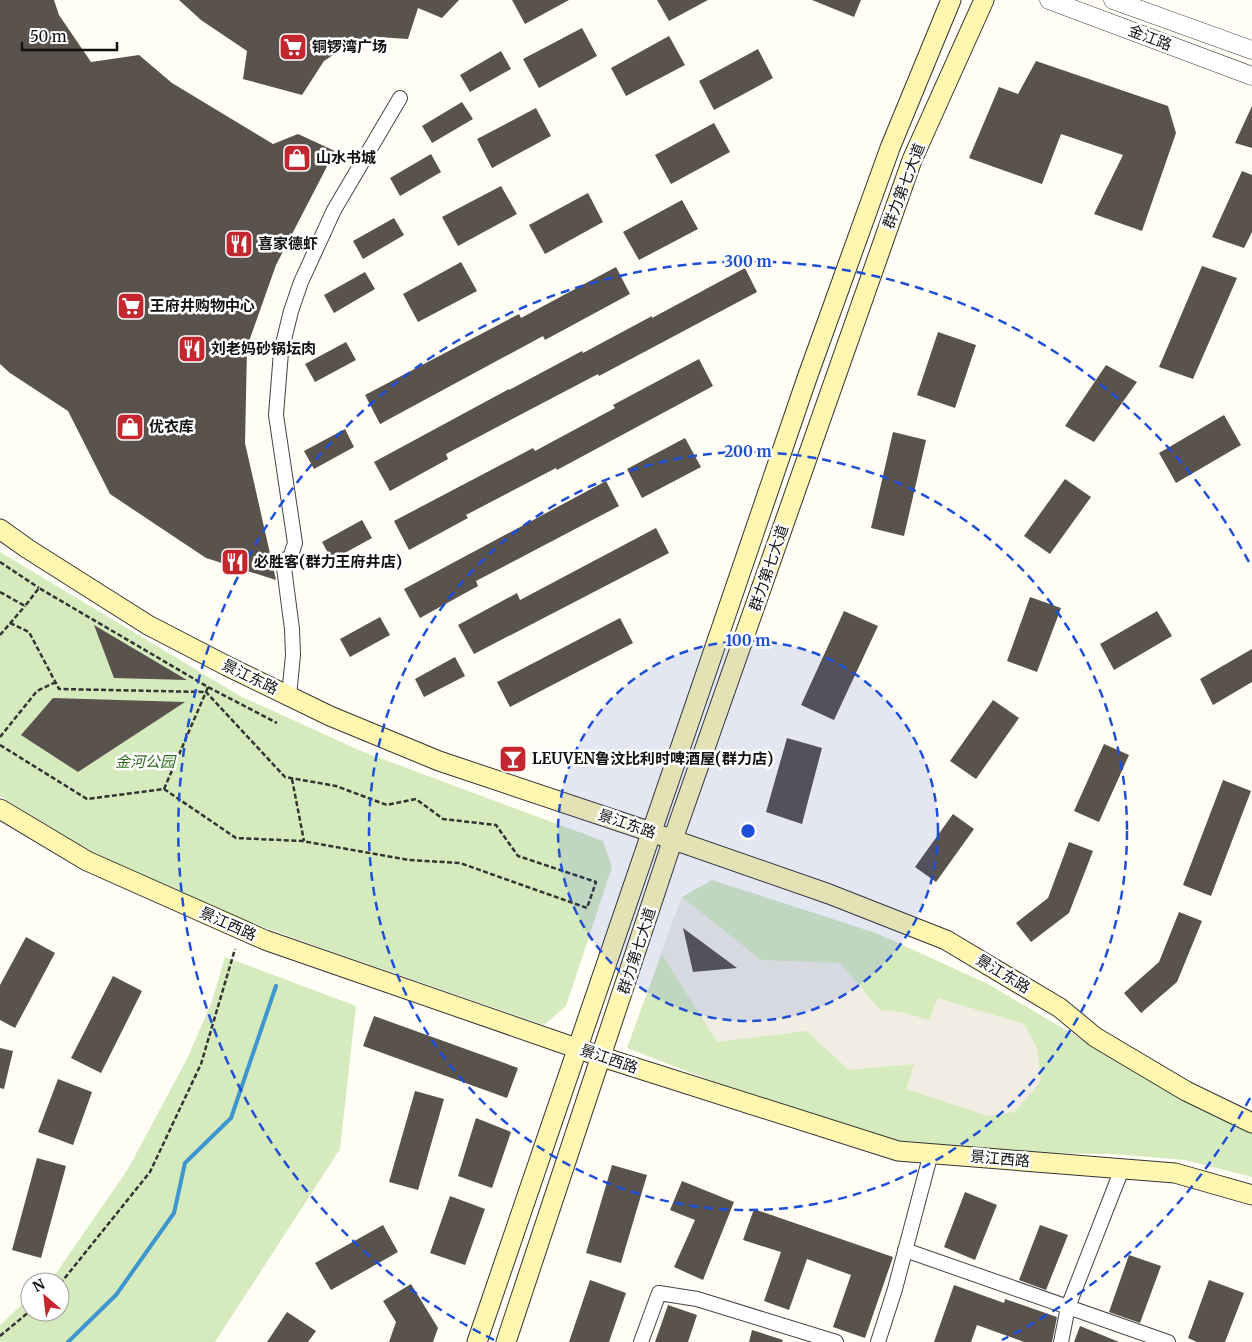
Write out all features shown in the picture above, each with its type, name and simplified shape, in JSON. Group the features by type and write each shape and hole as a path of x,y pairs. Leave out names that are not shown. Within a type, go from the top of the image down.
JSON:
{"main road":[{"name":"群力第七大道","path":"477,1342 807,378 886,157 951,0"},
{"name":"群力第七大道","path":"506,1342 673,839 912,160 984,0"},
{"name":"景江东路","path":"0,529 28,549 148,624 227,666 330,716 440,761 830,894 946,940 1060,1008 1095,1037 1186,1091 1252,1123"},
{"name":"景江西路","path":"0,809 87,861 265,940 602,1057 898,1151 1174,1173 1252,1195"}],"street":[{"name":"金江路","path":"1049,0 1252,76"},
{"name":"金江路","path":"1113,0 1252,50"},
{"path":"290,696 292,629 283,560 290,558 295,543 276,415 281,352 291,311 301,282 334,210 400,98"},
{"path":"878,1342 906,1250 931,1153"},
{"path":"1061,1342 1068,1307 1122,1169"},
{"path":"906,1250 1168,1342"},
{"path":"641,1342 659,1294 697,1299 836,1342"}],"path":[{"path":"0,562 39,588 208,687 277,723"},
{"path":"0,634 39,588"},
{"path":"0,592 25,606"},
{"path":"0,745 87,799 164,789 236,838 304,841 409,860 460,864 587,908 596,882 518,856 496,825 443,819 416,799 388,805 336,786 285,777 206,692 59,689 30,632 10,622"},
{"path":"0,737 37,691 56,682"},
{"path":"164,789 208,687"},
{"path":"292,778 304,841"},
{"path":"70,1272 150,1172 202,1064 235,949"},
{"path":"0,1336 20,1319"}],"green space":[{"name":"金河公园","path":"0,552 240,696 361,751 603,841 612,867 566,1006 544,1025 217,910 101,858 0,796"},
{"path":"712,880 876,933 988,984 1118,1061 1224,1119 1252,1132 1252,1177 1185,1160 1112,1154 1020,1153 903,1145 832,1127 627,1048 682,897"},
{"path":"225,957 356,1006 340,1149 215,1342 0,1342 0,1325 20,1306 20,1322 70,1322 70,1272 57,1272 128,1169 187,1059 211,1004"}],"shaded area":[{"path":"682,897 761,960 840,963 880,1010 901,1012 929,1020 938,998 1024,1024 1037,1048 1041,1081 1015,1112 988,1116 906,1089 914,1064 849,1070 806,1031 717,1042 661,953"}],"building":[{"name":"王府井购物中心","path":"0,0 54,0 59,15 91,62 139,55 172,83 273,144 298,134 335,151 276,265 247,347 245,443 276,580 206,558 110,494 68,411 10,373 0,364"},
{"name":"铜锣湾广场","path":"179,0 459,0 442,18 418,8 408,39 378,37 351,43 324,61 302,95 243,79 247,51 201,20"},
{"path":"512,0 569,0 525,24"},
{"path":"657,0 708,0 669,21"},
{"path":"812,0 861,0 854,17"},
{"path":"582,28 597,56 539,88 523,59"},
{"path":"669,36 685,65 626,96 611,68"},
{"path":"758,49 773,78 714,110 699,81"},
{"path":"501,51 511,69 470,92 460,75"},
{"path":"1036,61 1168,106 1176,133 1142,231 1094,214 1123,155 1061,134 1042,184 969,158 999,87 1018,94"},
{"path":"462,102 473,119 432,143 422,126"},
{"path":"1252,106 1252,148 1235,143"},
{"path":"536,108 551,136 492,168 477,139"},
{"path":"714,123 730,152 671,184 655,155"},
{"path":"431,154 441,172 400,196 390,178"},
{"path":"1242,171 1252,175 1252,232 1244,248 1212,237"},
{"path":"501,186 517,214 458,246 442,217"},
{"path":"588,193 603,222 545,254 529,225"},
{"path":"682,200 698,229 639,260 623,232"},
{"path":"394,218 404,235 363,259 353,241"},
{"path":"461,262 477,291 418,322 403,294"},
{"path":"1202,266 1237,278 1193,379 1159,367"},
{"path":"616,267 630,294 545,340 543,336 380,424 365,395 519,314 521,318"},
{"path":"745,268 757,292 599,376 598,374 446,454 448,459 390,491 374,462 509,389 582,351 583,353 652,316 652,318"},
{"path":"365,272 375,289 334,313 324,295"},
{"path":"938,332 976,345 955,408 917,395"},
{"path":"346,342 356,360 315,382 305,364"},
{"path":"699,359 713,386 557,470 556,468 466,515 468,518 409,550 394,521 533,448 535,451 615,408 613,405"},
{"path":"1106,365 1137,382 1094,442 1065,426"},
{"path":"1224,415 1241,445 1176,483 1159,453"},
{"path":"345,429 354,447 314,469 304,451"},
{"path":"893,432 926,440 904,536 871,528"},
{"path":"685,438 701,467 642,498 627,469"},
{"path":"1065,479 1091,497 1050,554 1024,536"},
{"path":"606,481 619,506 476,581 478,586 420,618 404,589"},
{"path":"362,520 372,538 332,560 322,542"},
{"path":"656,528 669,553 474,654 458,625 517,593 520,600"},
{"path":"1030,597 1061,608 1037,672 1007,661"},
{"path":"844,611 878,626 834,720 801,705"},
{"path":"1157,611 1172,636 1114,670 1100,644"},
{"path":"380,617 390,635 350,657 340,639"},
{"path":"620,618 633,643 510,707 497,682"},
{"path":"94,625 187,680 114,678"},
{"path":"1252,649 1252,682 1213,705 1200,679"},
{"path":"455,657 465,676 424,697 415,679"},
{"path":"53,698 185,702 78,772 21,735"},
{"path":"993,700 1019,718 976,779 950,761"},
{"path":"787,738 822,748 802,824 766,812"},
{"path":"1104,744 1129,755 1099,822 1074,811"},
{"path":"1223,780 1251,791 1211,896 1183,885"},
{"path":"953,814 974,829 936,882 915,867"},
{"path":"1069,842 1093,851 1069,913 1031,942 1016,923 1048,898"},
{"path":"1179,912 1202,921 1177,982 1141,1013 1124,993 1159,962"},
{"path":"683,928 737,968 693,972"},
{"path":"26,937 55,953 15,1028 0,1020 0,985"},
{"path":"113,976 142,991 101,1073 71,1058"},
{"path":"374,1016 518,1068 507,1098 363,1046"},
{"path":"0,1048 13,1051 4,1089 0,1088"},
{"path":"58,1079 92,1092 73,1145 38,1132"},
{"path":"415,1091 444,1099 418,1190 389,1182"},
{"path":"476,1118 511,1132 492,1188 458,1176"},
{"path":"37,1158 66,1166 41,1258 12,1250"},
{"path":"612,1165 647,1175 621,1263 586,1253"},
{"path":"682,1181 734,1202 703,1280 674,1267 695,1220 670,1210"},
{"path":"965,1192 997,1205 975,1260 944,1247"},
{"path":"450,1196 485,1209 465,1265 430,1253"},
{"path":"754,1209 893,1257 865,1338 833,1327 851,1275 807,1259 789,1310 764,1301 781,1252 743,1240"},
{"path":"383,1225 398,1252 331,1290 315,1263"},
{"path":"1040,1225 1068,1235 1046,1290 1019,1280"},
{"path":"1129,1255 1161,1266 1140,1323 1109,1312"},
{"path":"590,1280 626,1293 609,1342 569,1342"},
{"path":"1209,1280 1244,1293 1225,1342 1197,1342 1188,1338"},
{"path":"411,1284 438,1328 433,1342 389,1342 396,1322 383,1301"},
{"path":"954,1285 1004,1303 1005,1299 1057,1317 1052,1342 1024,1342 977,1325 971,1342 934,1342"},
{"path":"668,1305 697,1315 688,1342 655,1342"},
{"path":"287,1312 316,1331 308,1342 267,1342"},
{"path":"1080,1326 1119,1342 1074,1342"},
{"path":"752,1330 783,1340 782,1342 749,1342"}],"waterway":[{"path":"68,1342 116,1295 174,1213 185,1163 231,1118 276,986"}],"place":[{"name":"铜锣湾广场","path":"293,47"},
{"name":"山水书城","path":"297,158"},
{"name":"喜家德虾","path":"239,244"},
{"name":"王府井购物中心","path":"131,306"},
{"name":"刘老妈砂锅坛肉","path":"192,349"},
{"name":"优衣库","path":"130,427"},
{"name":"必胜客(群力王府井店)","path":"235,562"},
{"name":"LEUVEN鲁汶比利时啤酒屋(群力店)","path":"513,759"}]}
